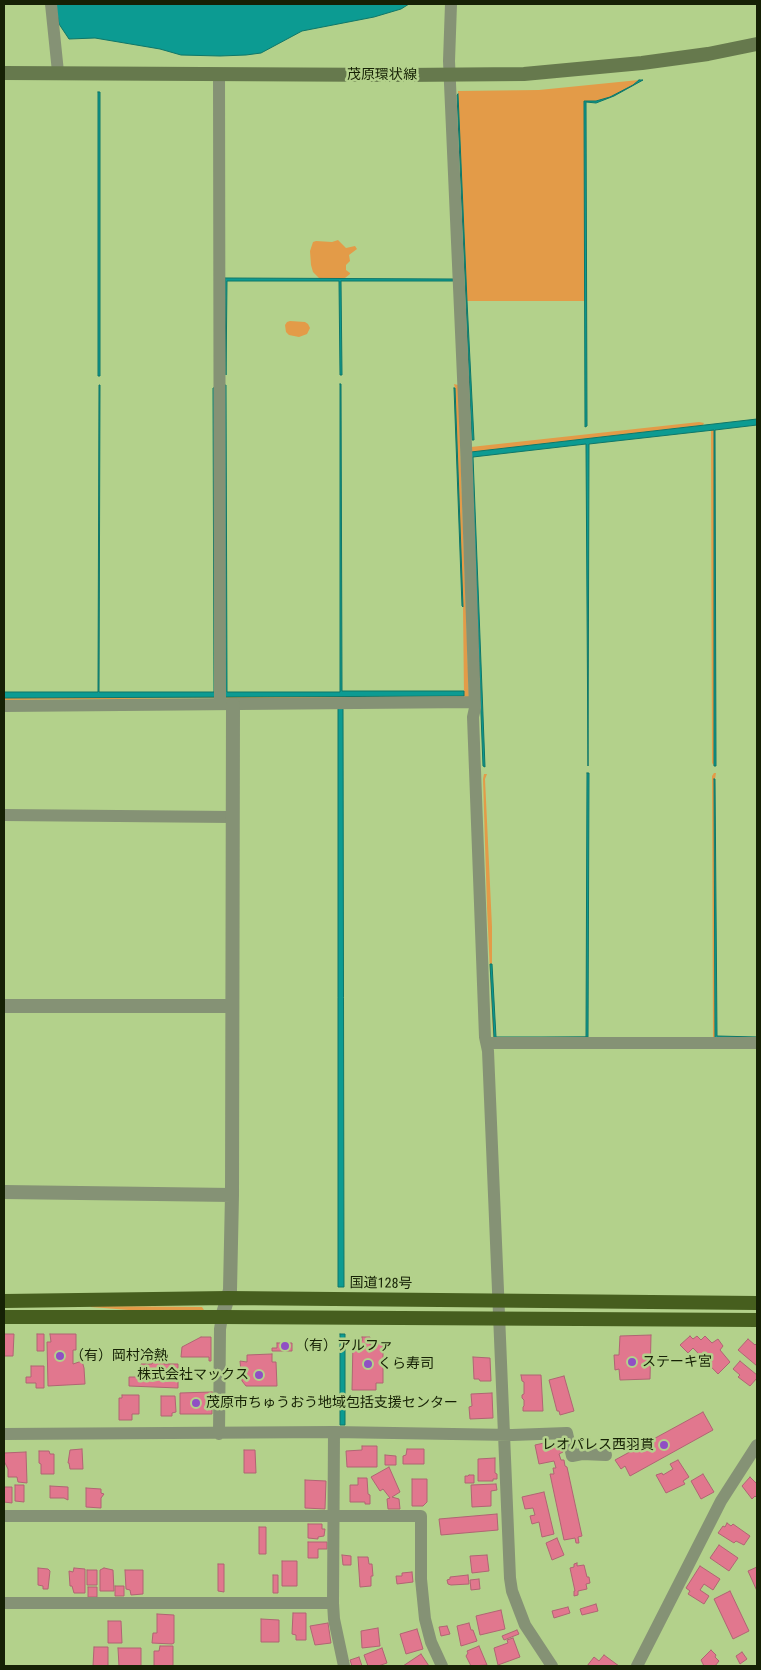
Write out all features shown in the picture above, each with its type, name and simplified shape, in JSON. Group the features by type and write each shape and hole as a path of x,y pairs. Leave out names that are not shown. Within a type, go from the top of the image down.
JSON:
{"highway":[{"name":"国道128号","path":"4,1301 228,1298 757,1303"},
{"path":"4,1318 222,1317 757,1320"}],"main road":[{"name":"茂原環状線","path":"4,73 524,74 676,59 757,44"}],"street":[{"path":"50,4 58,72"},
{"path":"450,4 450,74 466,445 474,761 511,1585 525,1625 552,1666"},
{"path":"219,74 227,704 232,816 232,1195 230,1290 220,1329 219,1434"},
{"path":"4,706 474,702"},
{"path":"4,815 232,816"},
{"path":"4,1006 232,1006"},
{"path":"487,1043 757,1043"},
{"path":"4,1192 232,1195"},
{"path":"334,1432 333,1603 334,1619 344,1666"},
{"path":"4,1434 566,1433 572,1456 582,1454 606,1455"},
{"path":"637,1666 721,1501 757,1444"},
{"path":"4,1516 421,1516 421,1579 425,1619 431,1642 442,1666"},
{"path":"4,1603 333,1603"}],"shaded area":[{"path":"639,80 610,97 596,101 584,101 585,301 467,301 458,91 539,90"},
{"path":"338,240 346,248 355,246 357,249 349,255 350,261 346,265 346,270 350,274 345,278 319,278 313,272 311,265 310,251 313,242 332,242"},
{"path":"290,321 308,324 310,328 307,334 299,337 289,335 286,332 285,325"},
{"path":"454,384 458,385 469,697 227,699 225,697 464,696 463,606"},
{"path":"699,422 704,423 703,425 471,452 471,447"},
{"path":"711,430 714,430 714,766 712,763"},
{"path":"4,698 215,698 4,700"},
{"path":"716,773 714,779 715,1038 713,1037 712,776"},
{"path":"484,774 487,774 485,779 492,927 492,964 490,964 494,1038 493,1037 487,907"},
{"path":"90,1306 202,1307 204,1310 129,1310"}],"water":[{"path":"55,4 409,4 401,9 374,17 302,31 261,53 220,56 181,55 160,49 95,38 69,39 59,24"},
{"path":"639,80 643,80 614,96 596,103 586,102 587,426 585,427 584,101 596,101 610,97"},
{"path":"98,92 100,92 100,376 98,376"},
{"path":"458,94 467,301 474,440 472,440"},
{"path":"225,278 453,279 453,281 341,281 342,375 340,375 339,281 227,281 226,375"},
{"path":"340,384 342,691 464,691 464,696 4,698 4,692 98,692 99,385 99,692 214,692 213,388 226,385 227,692 340,692"},
{"path":"455,388 463,607 462,606"},
{"path":"757,419 757,425 715,430 716,766 714,766 714,430 589,444 588,766 586,444 473,457 485,767 483,766 471,452"},
{"path":"338,708 343,708 344,1287 338,1287"},
{"path":"587,773 589,773 588,1037 494,1038 490,964 492,964 496,1037 586,1037"},
{"path":"714,779 717,1036 757,1038 715,1038"},
{"path":"340,1334 345,1334 345,1425 340,1425"}],"building":[{"path":"4,1334 14,1334 13,1356 4,1356"},
{"path":"37,1334 44,1334 44,1351 37,1351"},
{"name":"（有）岡村冷熱","path":"50,1334 76,1334 76,1350 73,1350 73,1364 82,1361 85,1384 48,1386 47,1342 51,1342"},
{"name":"ステーキ宮","path":"651,1335 650,1379 620,1380 619,1369 615,1370 614,1355 619,1355 620,1336"},
{"path":"690,1336 693,1339 697,1336 701,1340 705,1336 712,1343 718,1339 723,1346 720,1350 730,1362 718,1374 693,1348 688,1353 680,1345"},
{"path":"201,1337 211,1337 211,1361 209,1361 209,1357 181,1357 182,1347"},
{"name":"くら寿司","path":"362,1337 370,1337 370,1345 376,1345 376,1341 383,1341 383,1383 376,1383 376,1390 352,1390 353,1341 362,1341"},
{"path":"748,1339 755,1345 757,1343 757,1366 738,1350"},
{"name":"（有）アルファ","path":"277,1343 292,1343 292,1351 272,1351 272,1348 277,1348"},
{"name":"株式会社マックス","path":"272,1354 272,1362 276,1362 277,1386 246,1386 242,1381 240,1361 247,1362 247,1355"},
{"path":"473,1357 490,1358 491,1381 474,1379"},
{"path":"153,1361 164,1361 164,1364 178,1364 178,1388 129,1386 129,1377 140,1377 141,1364 152,1364"},
{"path":"740,1361 757,1375 757,1378 750,1386 738,1377 740,1375 733,1369"},
{"path":"31,1366 44,1366 44,1388 36,1388 36,1383 26,1383 26,1377 31,1377"},
{"path":"521,1375 541,1375 543,1411 523,1411 524,1400 522,1395 524,1394 524,1382"},
{"path":"564,1376 574,1411 560,1415 559,1411 557,1411 549,1380"},
{"name":"茂原市ちゅうおう地域包括支援センター","path":"212,1392 212,1414 180,1414 180,1393"},
{"path":"492,1393 493,1418 470,1419 471,1394"},
{"path":"122,1395 139,1395 139,1414 132,1414 132,1420 119,1420 119,1398 122,1398"},
{"path":"161,1396 175,1396 176,1412 172,1413 172,1416 161,1416"},
{"name":"レオパレス西羽貫","path":"703,1412 713,1430 630,1476 625,1466 621,1469 615,1460"},
{"path":"544,1443 545,1447 561,1443 563,1452 559,1454 567,1467 582,1536 578,1537 579,1543 576,1543 575,1538 564,1540 550,1474 554,1474 553,1468 556,1468 554,1461 539,1464 535,1445"},
{"path":"362,1446 377,1446 377,1467 347,1467 346,1451 362,1450"},
{"path":"82,1449 83,1469 70,1469 68,1463 70,1450"},
{"path":"407,1449 424,1449 424,1464 403,1464 403,1456 406,1455"},
{"path":"244,1450 255,1450 256,1473 244,1473"},
{"path":"39,1451 49,1451 50,1454 54,1454 54,1474 41,1474"},
{"path":"26,1452 27,1483 18,1482 17,1477 8,1477 4,1453"},
{"path":"385,1455 396,1456 396,1465 385,1465"},
{"path":"495,1458 497,1479 493,1479 493,1481 478,1481 478,1459"},
{"path":"678,1460 689,1477 683,1481 685,1484 666,1493 656,1475 662,1473 663,1475 673,1469 670,1464"},
{"path":"389,1467 400,1492 392,1497 399,1499 400,1509 388,1509 387,1499 390,1498 383,1489 380,1491 371,1477"},
{"path":"703,1474 714,1492 701,1499 691,1481"},
{"path":"474,1475 474,1483 465,1483 465,1476"},
{"path":"750,1477 757,1484 757,1498 755,1496 752,1499 742,1486"},
{"path":"358,1478 367,1478 370,1504 350,1502 350,1485 358,1485"},
{"path":"412,1479 427,1479 427,1502 423,1506 412,1506"},
{"path":"305,1480 326,1481 325,1509 305,1508"},
{"path":"496,1484 497,1490 491,1491 491,1506 472,1507 471,1485"},
{"path":"15,1485 24,1485 24,1502 15,1501"},
{"path":"50,1486 68,1487 68,1500 64,1498 50,1498"},
{"path":"4,1487 12,1487 12,1503 4,1502"},
{"path":"86,1488 101,1489 101,1493 104,1494 101,1498 101,1508 86,1507"},
{"path":"544,1492 554,1534 542,1537 539,1522 532,1524 530,1516 535,1515 533,1508 525,1509 522,1497"},
{"path":"497,1514 498,1530 441,1535 439,1519"},
{"path":"727,1523 731,1526 733,1524 750,1536 744,1545 736,1541 734,1543 718,1533"},
{"path":"308,1524 322,1524 322,1529 325,1529 324,1536 318,1537 318,1539 308,1538"},
{"path":"259,1527 266,1527 266,1554 259,1554"},
{"path":"557,1538 564,1555 552,1560 546,1543"},
{"path":"308,1542 327,1542 327,1549 318,1549 318,1558 308,1558"},
{"path":"719,1545 738,1558 729,1571 710,1558"},
{"path":"342,1555 351,1556 351,1565 343,1565"},
{"path":"487,1555 489,1571 472,1573 470,1556"},
{"path":"358,1557 368,1557 369,1564 372,1564 373,1576 371,1576 371,1586 360,1587"},
{"path":"282,1561 297,1561 297,1586 282,1586"},
{"path":"577,1563 577,1566 584,1565 590,1583 586,1584 587,1589 578,1591 578,1595 574,1596 575,1591 570,1568 574,1567 574,1564"},
{"path":"218,1564 224,1564 224,1592 218,1591"},
{"path":"700,1566 720,1579 713,1590 704,1584 700,1590 709,1596 704,1604 688,1594 690,1591 686,1588"},
{"path":"757,1567 757,1591 748,1571"},
{"path":"38,1568 50,1571 48,1589 43,1589 43,1586 38,1585"},
{"path":"74,1568 85,1569 85,1593 74,1593 72,1586 70,1586 69,1571 73,1572"},
{"path":"104,1568 113,1570 114,1591 100,1591 100,1570"},
{"path":"87,1570 97,1570 97,1585 87,1585"},
{"path":"125,1570 143,1570 143,1594 131,1595 130,1590 126,1589"},
{"path":"412,1572 413,1582 397,1584 396,1576"},
{"path":"273,1575 278,1575 278,1593 273,1593"},
{"path":"468,1575 469,1584 448,1584 447,1580 450,1577"},
{"path":"479,1579 480,1589 471,1590 470,1580"},
{"path":"115,1586 124,1586 124,1596 115,1596"},
{"path":"88,1587 97,1587 97,1597 88,1597"},
{"path":"730,1591 749,1631 733,1639 714,1599"},
{"path":"596,1604 598,1611 582,1615 580,1609"},
{"path":"568,1607 570,1613 554,1618 552,1611"},
{"path":"501,1610 505,1629 480,1635 476,1616"},
{"path":"293,1613 306,1613 306,1640 296,1640 296,1635 292,1634"},
{"path":"157,1614 174,1615 174,1643 152,1643 153,1633 157,1633"},
{"path":"261,1619 279,1620 279,1642 261,1642"},
{"path":"108,1621 121,1621 122,1643 108,1643"},
{"path":"328,1623 331,1643 315,1645 310,1626"},
{"path":"469,1623 477,1641 461,1646 457,1626"},
{"path":"447,1626 450,1634 441,1636 439,1627"},
{"path":"378,1628 380,1646 362,1648 361,1631"},
{"path":"417,1629 423,1649 406,1654 400,1634"},
{"path":"517,1630 519,1634 504,1640 502,1636"},
{"path":"513,1638 520,1657 498,1665 494,1648 508,1643 507,1640"},
{"path":"160,1646 173,1646 173,1666 154,1666 154,1651 159,1651"},
{"path":"479,1646 487,1665 471,1666 466,1656 467,1651"},
{"path":"94,1647 108,1647 108,1666 93,1666"},
{"path":"118,1648 141,1648 141,1666 119,1666"},
{"path":"382,1648 387,1663 378,1666 368,1666 364,1655"},
{"path":"711,1650 719,1661 715,1666 704,1666 701,1660"},
{"path":"742,1652 747,1659 740,1664 736,1656"},
{"path":"421,1654 429,1666 403,1666"},
{"path":"604,1655 619,1666 587,1666 594,1657 599,1661"},
{"path":"359,1657 362,1666 352,1666 350,1660"}],"place":[{"name":"（有）アルファ","path":"285,1346"},
{"name":"（有）岡村冷熱","path":"60,1356"},
{"name":"ステーキ宮","path":"632,1362"},
{"name":"くら寿司","path":"368,1364"},
{"name":"株式会社マックス","path":"259,1375"},
{"name":"茂原市ちゅうおう地域包括支援センター","path":"196,1403"},
{"name":"レオパレス西羽貫","path":"664,1445"}]}
